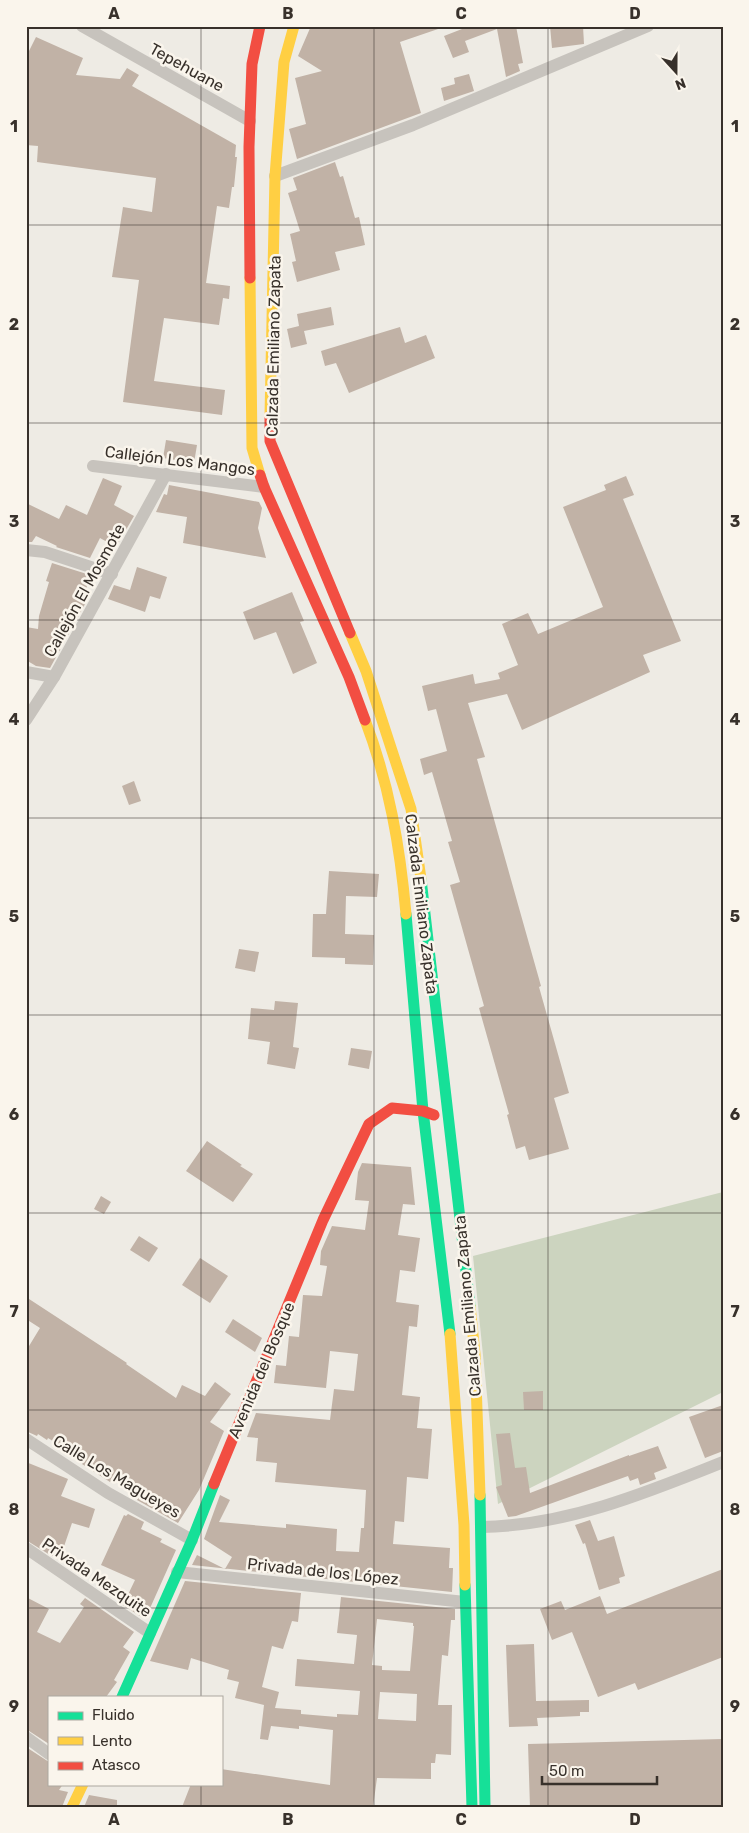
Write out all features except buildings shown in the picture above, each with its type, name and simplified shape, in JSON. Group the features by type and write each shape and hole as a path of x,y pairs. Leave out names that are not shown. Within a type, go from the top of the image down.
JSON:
{"main road":[{"name":"Calzada Emiliano Zapata","path":"260,26 252,64 249,146 252,448 264,487 349,676 372,738 393,814 401,860 423,1111 453,1355 464,1525 472,1807"},
{"name":"Calzada Emiliano Zapata","path":"294,26 284,62 275,176 270,441 366,671 411,809 419,861 475,1354 481,1526 485,1807"},
{"name":"Avenida del Bosque","path":"122,1696 192,1540 203,1509 323,1220 369,1124 392,1108 423,1111 448,1120"},
{"path":"471,1771 485,1771"},
{"path":"72,1807 82,1786"}],"street":[{"name":"Tepehuane","path":"82,26 250,120"},
{"path":"275,176 413,125 648,26"},
{"name":"Callejón Los Mangos","path":"92,466 264,487"},
{"name":"Callejón El Mosmote","path":"26,720 54,677 166,474"},
{"path":"26,550 45,552 112,574"},
{"path":"26,672 54,677"},
{"name":"Calle Los Magueyes","path":"26,1439 108,1493 192,1540"},
{"path":"481,1526 502,1526 548,1520 602,1506 678,1480 723,1462"},
{"name":"Privada Mezquite","path":"26,1548 150,1633"},
{"name":"Privada de los López","path":"177,1572 465,1602"},
{"path":"26,1737 48,1753"}],"green space":[{"path":"723,1192 723,1392 498,1504 473,1256"}],"traffic: fast":[{"path":"421,879 470,1306"},
{"path":"406,914 423,1111 450,1334"},
{"path":"122,1696 192,1540 214,1484"},
{"path":"480,1495 485,1807"},
{"path":"465,1585 472,1807"}],"traffic: slow":[{"path":"270,416 275,176 284,62 294,26"},
{"path":"250,278 252,448 260,475"},
{"path":"350,633 366,671 411,809 421,879"},
{"path":"365,720 387,791 397,839 406,914"},
{"path":"470,1306 475,1354 480,1495"},
{"path":"450,1334 464,1525 465,1585"},
{"path":"72,1807 82,1786"}],"traffic: jam":[{"path":"250,278 249,147 252,64 260,26"},
{"path":"270,416 270,441 350,633"},
{"path":"260,475 349,677 365,720"},
{"path":"214,1484 323,1220 369,1124 392,1108 423,1111 434,1115"}]}
